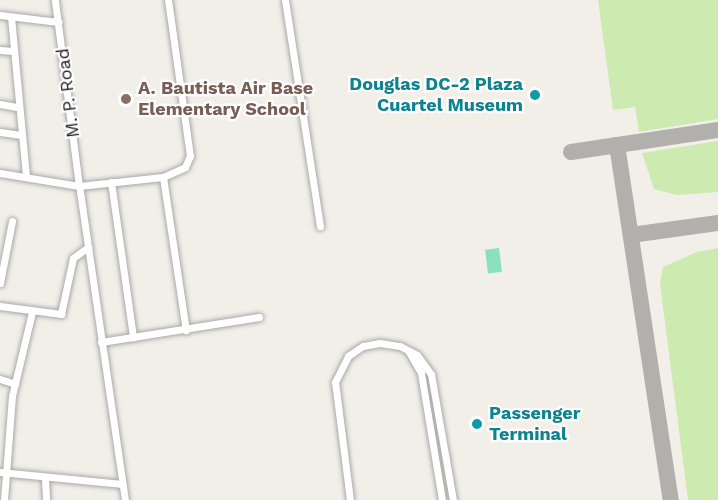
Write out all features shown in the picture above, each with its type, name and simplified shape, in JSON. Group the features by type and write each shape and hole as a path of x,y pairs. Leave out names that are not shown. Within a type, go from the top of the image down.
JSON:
{"street":[{"name":"M. P. Road","path":"55,0 79,186 125,500"},
{"path":"0,173 79,186 163,177 185,167 190,156 168,0"},
{"path":"285,0 320,226"},
{"path":"0,15 59,22"},
{"path":"11,17 17,107 26,177"},
{"path":"0,50 13,51"},
{"path":"0,104 17,107"},
{"path":"0,132 21,135"},
{"path":"163,177 186,330"},
{"path":"111,182 133,337"},
{"path":"0,283 12,221"},
{"path":"0,306 61,314 73,258 88,247"},
{"path":"4,500 2,472 15,384 32,312"},
{"path":"101,342 259,317"},
{"path":"350,500 335,391 338,373 348,356 363,346 387,343 408,350 423,360 433,381 453,500"},
{"path":"408,350 421,373 442,500"},
{"path":"0,380 15,384"},
{"path":"2,472 122,484"},
{"path":"45,478 46,500"}],"green space":[{"path":"598,0 718,0 718,119 639,132 635,107 613,110"},
{"path":"718,141 718,192 677,195 654,189 642,153"},
{"path":"499,248 502,272 488,274 485,250"},
{"path":"718,248 718,500 688,500 660,284 663,267 697,252"}],"taxiway":[{"path":"571,152 718,130"},
{"path":"617,145 671,500"},
{"path":"631,235 718,223"}],"place":[{"name":"Douglas DC-2 Plaza Cuartel Museum","path":"535,95"},
{"name":"A. Bautista Air Base Elementary School","path":"126,99"},
{"name":"Passenger Terminal","path":"477,424"}]}
